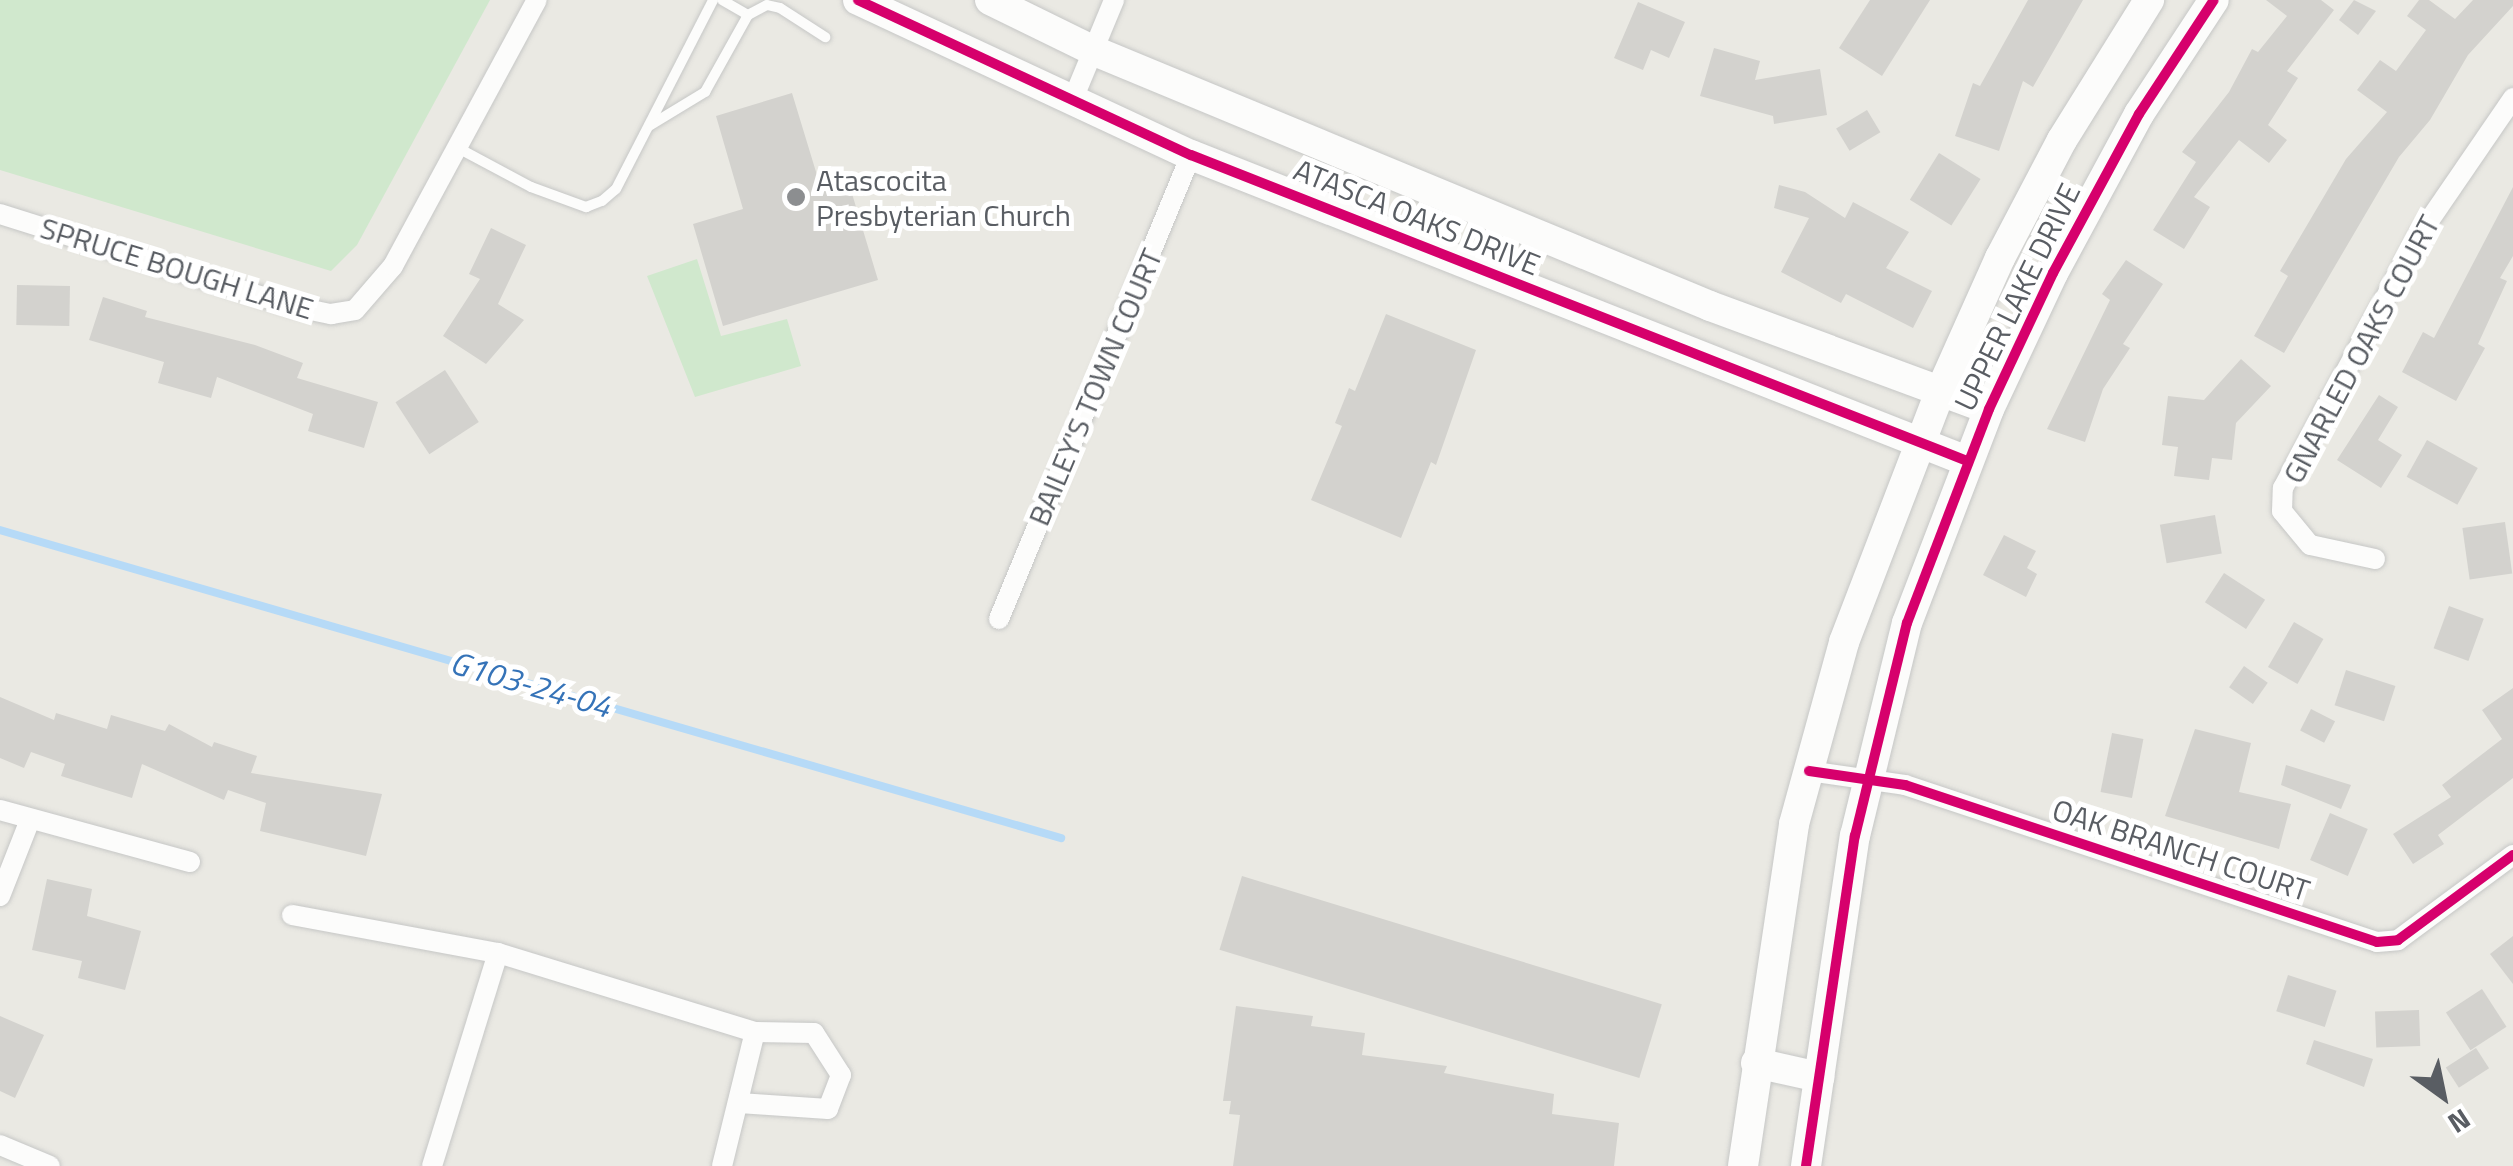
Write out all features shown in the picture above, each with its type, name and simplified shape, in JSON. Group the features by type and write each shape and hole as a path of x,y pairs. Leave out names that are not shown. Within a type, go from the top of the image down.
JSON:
{"street":[{"path":"457,148 537,0"},
{"name":"ATASCA OAKS DRIVE","path":"858,0 1071,104 1191,155 1967,461"},
{"name":"ATASCA OAKS DRIVE","path":"990,0 1092,50 1586,254 1989,409"},
{"path":"1071,104 1114,0"},
{"name":"UPPER LAKE DRIVE","path":"1743,1166 1794,824 1844,642 1940,392 2062,140 2149,0"},
{"name":"UPPER LAKE DRIVE","path":"1806,1166 1855,836 1872,781 1908,623 1989,409 2096,190 2208,2"},
{"name":"GNARLED OAKS COURT","path":"2375,560 2310,545 2282,511 2283,488 2420,234 2513,98"},
{"name":"SPRUCE BOUGH LANE","path":"0,214 292,306 331,314 355,310 380,286 457,148"},
{"name":"BAILEY'S TOWN COURT","path":"999,618 1191,155"},
{"path":"1565,302 1586,254"},
{"name":"OAK BRANCH COURT","path":"1809,772 1904,785 2377,942 2398,940 2513,855"},
{"path":"0,810 190,862"},
{"path":"0,896 30,820"},
{"path":"292,915 498,953 755,1032 814,1033 841,1075 828,1109 739,1103"},
{"path":"432,1166 498,953"},
{"path":"722,1166 755,1032"},
{"path":"1756,1063 1819,1077"},
{"path":"0,1145 50,1166"}],"lane":[{"path":"457,148 530,188 586,206 616,188 713,0"},
{"path":"722,0 748,15"},
{"path":"648,126 705,92 748,15 767,6 780,8 825,37"}],"green space":[{"path":"0,0 490,0 357,245 331,271 0,170"},
{"path":"697,259 721,336 787,319 801,366 695,397 647,276"}],"building":[{"path":"1870,0 1930,0 1882,76 1839,48"},
{"path":"2028,0 2083,0 2033,87 2023,81 1999,151 1955,136 1973,83 1980,86"},
{"path":"2266,0 2321,0 2334,10 2287,71 2298,78 2268,125 2287,140 2269,163 2239,140 2194,197 2210,207 2184,249 2153,230 2196,162 2182,152 2229,92 2252,49 2258,52 2287,16"},
{"path":"2354,0 2376,11 2358,35 2339,20"},
{"path":"2419,0 2429,0 2455,19 2473,0 2513,0 2513,6 2468,55 2430,120 2399,157 2284,353 2254,336 2288,276 2280,271 2346,159 2387,112 2357,90 2380,60 2396,71 2426,30 2407,16"},
{"path":"1638,2 1685,22 1669,58 1651,50 1643,70 1614,58"},
{"path":"1714,48 1760,61 1755,80 1820,69 1827,115 1774,124 1773,116 1700,96"},
{"name":"Atascocita Presbyterian Church","path":"792,93 820,185 847,177 878,280 723,326 693,224 743,209 716,116"},
{"path":"1867,110 1880,132 1850,151 1836,129"},
{"path":"1939,153 1981,179 1951,226 1910,200"},
{"path":"1779,185 1805,192 1845,218 1853,202 1909,232 1886,268 1932,291 1913,328 1846,294 1841,303 1781,272 1809,218 1774,208"},
{"path":"2513,187 2513,256 2500,278 2507,281 2478,344 2485,348 2456,401 2402,372 2423,332 2434,338"},
{"path":"491,228 526,245 498,304 524,320 486,364 443,336 480,279 469,274"},
{"path":"2126,260 2163,284 2123,344 2130,348 2103,389 2085,442 2047,429 2110,300 2102,294"},
{"path":"17,285 70,286 69,326 16,325"},
{"path":"103,297 147,311 145,317 255,345 303,363 297,378 378,402 364,448 308,431 313,414 217,377 211,398 158,383 164,362 89,340"},
{"path":"1386,314 1476,350 1436,465 1431,462 1401,538 1311,500 1342,426 1335,423 1349,388 1355,391"},
{"path":"2241,359 2271,386 2236,423 2232,460 2212,458 2209,480 2174,476 2178,447 2162,445 2168,396 2204,400"},
{"path":"445,370 479,422 429,454 396,402"},
{"path":"2379,395 2398,407 2378,440 2402,455 2381,488 2337,460"},
{"path":"2427,440 2478,468 2457,505 2407,477"},
{"path":"2215,515 2222,553 2167,563 2160,525"},
{"path":"2505,522 2512,573 2470,579 2462,528"},
{"path":"2004,535 2036,551 2027,568 2037,574 2026,597 1983,575"},
{"path":"2224,573 2265,600 2246,629 2205,602"},
{"path":"2449,606 2484,619 2468,661 2434,648"},
{"path":"2294,622 2323,639 2297,684 2268,667"},
{"path":"2244,666 2268,683 2253,704 2229,687"},
{"path":"2346,670 2395,686 2384,721 2335,705"},
{"path":"2513,688 2513,778 2438,835 2444,844 2413,864 2393,834 2451,797 2442,785 2502,739 2482,710"},
{"path":"0,697 54,720 56,713 107,729 111,715 165,731 169,724 212,747 214,742 257,756 251,773 382,794 366,856 260,831 266,803 228,790 224,800 142,764 132,798 61,776 65,764 31,752 24,768 0,758"},
{"path":"2311,709 2335,721 2324,743 2300,730"},
{"path":"2195,729 2251,743 2239,792 2291,804 2279,849 2165,816"},
{"path":"2112,733 2143,739 2132,798 2101,792"},
{"path":"2286,765 2351,785 2341,809 2281,785"},
{"path":"2330,813 2368,829 2348,876 2310,860"},
{"path":"1242,876 1662,1004 1639,1078 1219,950"},
{"path":"47,879 92,889 87,916 141,931 125,990 78,978 82,961 32,950"},
{"path":"2513,936 2513,984 2490,954"},
{"path":"2288,975 2337,991 2325,1027 2276,1011"},
{"path":"2482,989 2507,1027 2470,1050 2446,1012"},
{"path":"1236,1006 1313,1016 1311,1026 1365,1033 1362,1055 1447,1066 1444,1073 1554,1094 1552,1114 1619,1123 1614,1166 1233,1166 1240,1115 1229,1114 1231,1101 1223,1101"},
{"path":"2419,1010 2420,1046 2376,1048 2375,1012"},
{"path":"0,1016 44,1035 15,1098 0,1091"},
{"path":"2314,1040 2373,1059 2364,1087 2306,1064"},
{"path":"2476,1048 2489,1068 2459,1088 2446,1068"}],"waterway":[{"name":"G103-24-04","path":"0,530 1061,838"}],"cycle path":[{"path":"858,0 1191,155 1967,461"},
{"path":"1806,1166 1855,836 1907,623 1989,409 2053,273 2139,114 2214,0"},
{"path":"1809,771 1905,785 2377,942 2398,940 2513,855"}],"place":[{"name":"Atascocita Presbyterian Church","path":"796,197"}]}
